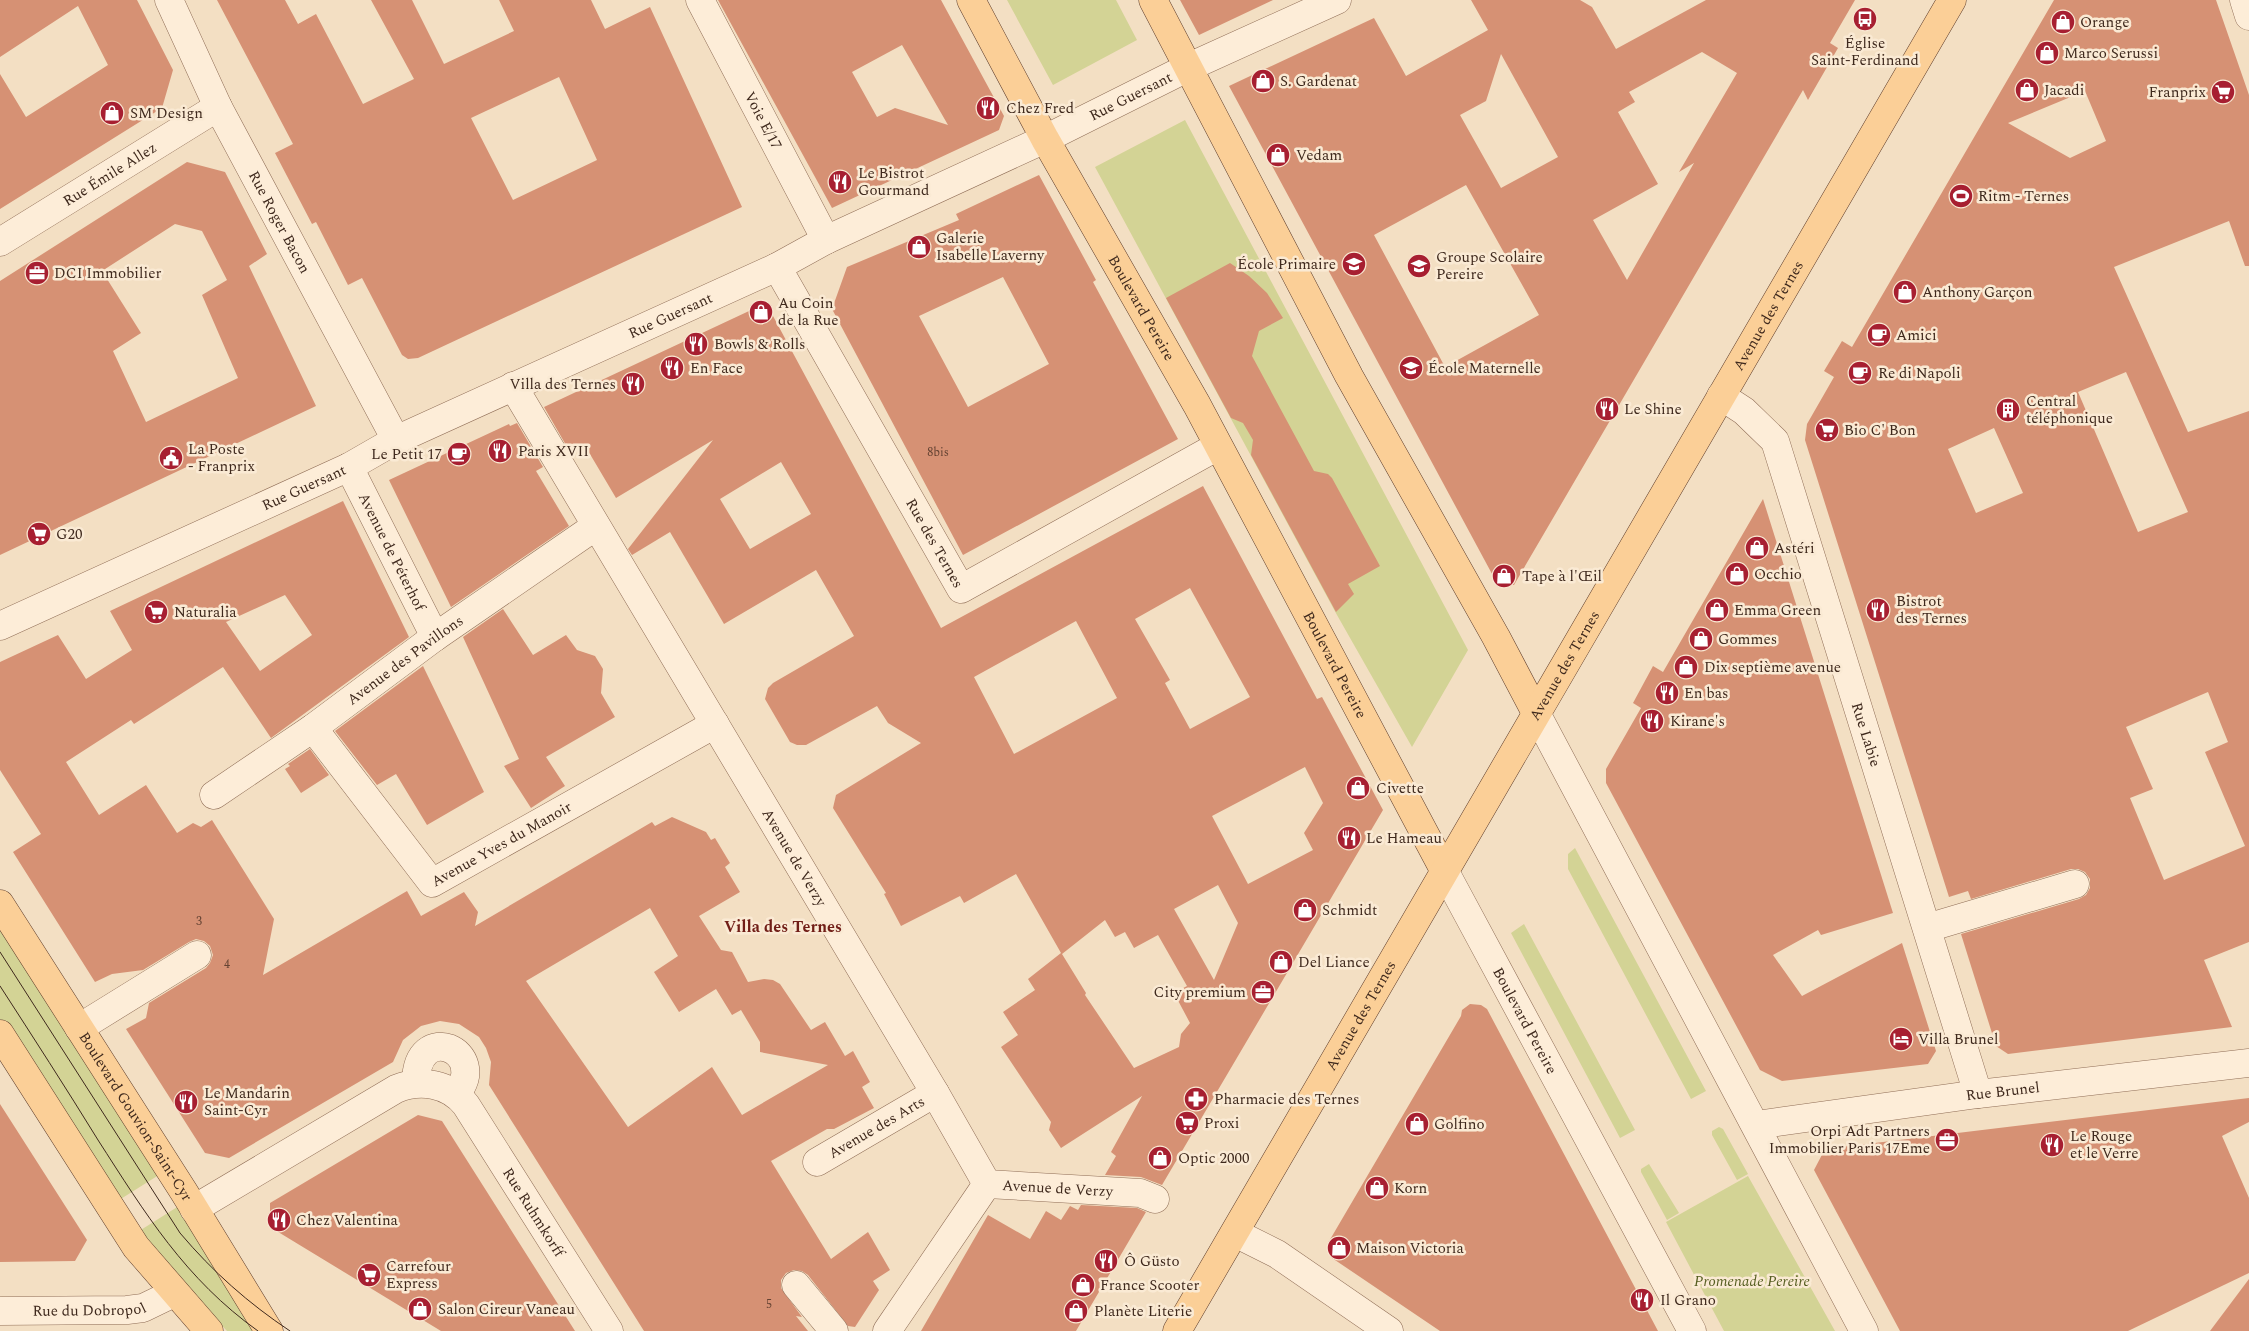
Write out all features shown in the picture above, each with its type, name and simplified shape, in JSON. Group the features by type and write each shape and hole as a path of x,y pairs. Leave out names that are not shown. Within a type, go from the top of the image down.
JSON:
{"main road":[{"name":"Boulevard Pereire","path":"971,0 1045,139 1197,405 1444,870"},
{"path":"1153,0 1349,376 1496,637 1536,713"},
{"name":"Avenue des Ternes","path":"1177,1331 1952,0"},
{"name":"Boulevard Gouvion-Saint-Cyr","path":"0,904 194,1209 269,1331"},
{"path":"0,1034 136,1247 209,1331"}],"street":[{"name":"Rue Roger Bacon","path":"169,0 218,107 396,440"},
{"name":"Voie E/17","path":"700,0 826,240"},
{"name":"Rue Guersant","path":"0,626 349,467 396,440 512,386 777,267 826,240 1045,139 1189,67 1337,0"},
{"path":"2244,0 2249,16"},
{"name":"Rue Émile Allez","path":"0,242 218,107"},
{"name":"Rue des Ternes","path":"777,267 961,589 1218,446"},
{"name":"Avenue de Verzy","path":"512,386 935,1093 986,1184 1140,1193 1155,1199"},
{"name":"Rue Labie","path":"1721,396 1744,411 1775,441 1978,1094"},
{"name":"Avenue de Péterhof","path":"349,467 435,637"},
{"name":"Avenue des Pavillons","path":"214,795 313,728 435,637 596,526"},
{"path":"1536,713 1864,1331"},
{"name":"Avenue Yves du Manoir","path":"313,728 432,883 715,724"},
{"name":"Boulevard Pereire","path":"1444,870 1692,1331"},
{"path":"1926,928 2076,884"},
{"path":"79,1028 198,955"},
{"path":"416,1083 419,1059 425,1052 440,1046 450,1048 458,1053 466,1068 465,1079 456,1094"},
{"name":"Rue Brunel","path":"1756,1125 1978,1094 2249,1063"},
{"name":"Rue Ruhmkorff","path":"194,1209 396,1089 416,1083 438,1085 456,1094 466,1105 609,1331"},
{"name":"Avenue des Arts","path":"817,1162 935,1093"},
{"path":"887,1331 986,1184"},
{"path":"1235,1233 1277,1254 1389,1331"},
{"path":"796,1286 834,1331"},
{"name":"Rue du Dobropol","path":"0,1311 127,1310 143,1308 174,1293"}],"green space":[{"path":"1007,0 1116,0 1137,40 1053,85"},
{"path":"1185,120 1468,650 1412,747 1337,615 1095,167"},
{"path":"1575,848 1706,1091 1691,1099 1568,869 1568,854"},
{"path":"0,919 162,1173 116,1202 0,1019"},
{"path":"1524,924 1635,1130 1620,1138 1511,933"},
{"path":"1719,1127 1723,1129 1748,1174 1737,1180 1712,1135 1712,1131"},
{"path":"1649,1164 1679,1213 1667,1220 1641,1172 1641,1169"},
{"name":"Promenade Pereire","path":"1748,1176 1835,1331 1724,1331 1666,1222"},
{"path":"182,1204 261,1331 227,1331 136,1233"}],"building":[{"path":"0,0 137,0 173,70 162,108 0,209 0,74 26,117 108,65 78,6 0,57"},
{"path":"217,0 285,0 298,24 316,14 363,104 414,79 371,0 412,0 444,64 514,31 499,0 591,0 605,29 650,7 742,207 418,358 408,359 402,355 362,278 348,285 316,222 312,224 275,153 293,144","holes":["559,77 597,160 513,200 471,118"]},
{"path":"718,0 941,0 1004,116 999,130 832,208","holes":["902,45 948,125 895,108 877,117 852,72"]},
{"path":"1180,0 1273,0 1199,35"},
{"path":"1471,0 1580,0 1592,7 1616,49 1706,0 1855,0 1830,43 1838,48 1808,100 1803,90 1514,585 1498,585 1229,86 1374,18 1406,76 1488,30","holes":["1702,52 1737,73 1679,172 1694,163 1627,280 1593,220 1658,184 1618,112 1635,102 1629,92","1501,54 1558,157 1501,188 1460,115 1486,101","1466,185 1539,315 1445,367 1374,235"]},
{"path":"2054,0 2216,0 2249,95 2249,266 2245,266 2229,221 2114,267 2188,432 2249,411 2249,942 2204,960 2232,1027 2008,1054 1996,1046 1961,934 2079,899 2086,895 2090,888 2090,879 2085,872 2071,869 1971,899 1968,891 1949,897 1805,440 1807,424 1834,377 1824,371 1842,341 1852,347","holes":["2085,91 2106,141 2070,158 2008,123","2126,372 2188,512 2138,532 2078,392","1994,428 2023,493 1976,513 1948,449","2208,692 2228,742 2205,752 2245,846 2164,880 2130,798 2153,789 2126,727"]},
{"path":"187,162 225,172 267,254 249,266 316,406 0,555 0,281","holes":["175,224 202,231 227,280 202,295 238,378 146,422 113,351 141,333 102,271"]},
{"path":"1039,175 1096,280 1093,282 1178,439 963,555 832,309 847,267 959,220 956,214","holes":["1003,277 1049,364 968,407 919,316"]},
{"path":"1230,263 1249,276 1267,293 1283,318 1259,331 1252,356 1314,471 1328,474 1332,478 1380,566 1348,584 1354,594 1336,612 1251,455 1253,440 1243,423 1231,418 1166,298"},
{"path":"766,303 941,628 1203,486 1317,699 1322,697 1383,810 1162,1185 1141,1177 1105,1175 1116,1156 1111,1152 1142,1096 1061,1148 1049,1130 1051,1122 1001,1047 1018,1035 1003,1012 1035,990 1028,979 1061,953 1016,874 964,903 960,896 901,926 884,894 886,893 833,808 836,795 921,743 888,723 877,706 806,745 797,745 790,742 765,699 768,688 773,683 854,636 816,570 724,624 670,532 632,555 628,549 713,440 616,498 584,444 570,452 544,407","holes":["781,462 811,514 750,549 720,499","1190,588 1250,697 1190,729 1165,683 1170,680 1135,619","1076,621 1117,698 1014,754 974,677","1305,767 1323,803 1304,833 1313,850 1248,884 1212,816","1218,885 1238,923 1214,980 1174,909","1105,920 1115,937 1125,932 1134,948 1158,935 1187,986 1174,993 1190,1023 1181,1034 1179,1047 1134,1068 1085,995 1086,993 1062,954"]},
{"path":"517,423 543,467 536,471 569,526 451,607 389,480 509,424 510,426"},
{"path":"1763,499 1893,913 1821,935 1818,930 1773,955 1802,996 1902,943 1936,1051 1928,1064 1782,1081 1760,1070 1606,783 1606,769 1641,708 1633,703 1653,666 1663,672"},
{"path":"343,501 409,637 271,738 223,667 134,724 131,720 66,762 99,815 146,785 177,833 193,823 201,827 212,820 274,919 263,975 407,891 421,916 464,892 478,912 475,926 652,822 655,826 672,817 706,832 711,840 715,838 730,863 725,867 740,892 699,916 721,950 732,952 748,982 764,979 773,980 780,984 811,1030 825,1022 845,1056 853,1051 870,1082 862,1087 874,1108 834,1129 827,1129 771,1161 831,1259 868,1232 890,1270 873,1281 879,1290 855,1327 848,1326 808,1275 802,1271 794,1270 786,1273 781,1280 781,1288 802,1317 796,1316 808,1331 644,1331 489,1085 491,1062 486,1048 479,1037 459,1024 440,1021 421,1026 403,1040 393,1062 229,1158 205,1153 126,1029 146,1018 149,1003 206,968 213,955 210,946 204,941 196,939 143,970 112,974 95,982 13,852 41,834 0,770 0,662 58,635 86,679 132,650 110,611","holes":["285,595 312,635 260,671 226,622","650,908 678,956 654,972 679,1012 716,989 732,1015 741,1010 760,1042 760,1052 828,1065 742,1115 712,1067 628,1127 526,981"]},
{"path":"503,609 533,655 566,635 577,650 595,656 603,669 601,693 615,717 546,757 565,786 531,808 504,766 519,759 463,637"},
{"path":"423,666 484,792 427,825 396,774 377,785 335,731"},
{"path":"310,749 329,775 301,793 285,769 290,766 288,764"},
{"path":"1470,1004 1481,1005 1487,1009 1658,1331 1440,1331 1332,1258 1328,1243 1461,1016 1462,1010"},
{"path":"2249,1098 2249,1122 2222,1136 2249,1198 2249,1273 2128,1331 1900,1331 1814,1170 1825,1149"},
{"path":"0,1104 87,1240 75,1261 0,1262"},
{"path":"418,1115 442,1121 575,1331 441,1331 270,1227 270,1203"},
{"path":"1081,1205 1137,1208 1146,1212 1076,1331 921,1331 988,1215 1030,1239 1046,1211 1061,1220 1070,1206 1078,1210"},
{"path":"2249,1279 2249,1331 2210,1331"}],"tram line":[{"path":"0,952 180,1233 205,1261 232,1286 290,1331"},
{"path":"0,986 150,1219 188,1267 209,1289 232,1311 258,1331"}],"place":[{"name":"Église Saint-Ferdinand","path":"1865,19"},
{"name":"Orange","path":"2063,22"},
{"name":"Marco Serussi","path":"2047,53"},
{"name":"S. Gardenat","path":"1263,81"},
{"name":"Jacadi","path":"2027,90"},
{"name":"Franprix","path":"2223,92"},
{"name":"Chez Fred","path":"988,108"},
{"name":"SM Design","path":"112,113"},
{"name":"Vedam","path":"1278,155"},
{"name":"Le Bistrot Gourmand","path":"840,182"},
{"name":"Ritm - Ternes","path":"1961,196"},
{"name":"Galerie Isabelle Laverny","path":"919,247"},
{"name":"École Primaire","path":"1354,264"},
{"name":"Groupe Scolaire Pereire","path":"1419,266"},
{"name":"DCI Immobilier","path":"37,273"},
{"name":"Anthony Garçon","path":"1905,292"},
{"name":"Au Coin de la Rue","path":"761,312"},
{"name":"Amici","path":"1879,335"},
{"name":"Bowls & Rolls","path":"696,344"},
{"name":"En Face","path":"672,368"},
{"name":"École Maternelle","path":"1411,368"},
{"name":"Re di Napoli","path":"1860,373"},
{"name":"Villa des Ternes","path":"633,384"},
{"name":"Le Shine","path":"1607,409"},
{"name":"Central téléphonique","path":"2008,410"},
{"name":"Bio C' Bon","path":"1827,430"},
{"name":"Paris XVII","path":"500,451"},
{"name":"Le Petit 17","path":"459,454"},
{"name":"La Poste - Franprix","path":"171,458"},
{"name":"G20","path":"39,534"},
{"name":"Astéri","path":"1757,548"},
{"name":"Occhio","path":"1737,574"},
{"name":"Tape à l'Œil","path":"1504,576"},
{"name":"Emma Green","path":"1717,610"},
{"name":"Bistrot des Ternes","path":"1878,610"},
{"name":"Naturalia","path":"156,612"},
{"name":"Gommes","path":"1701,639"},
{"name":"Dix septième avenue","path":"1686,667"},
{"name":"En bas","path":"1667,693"},
{"name":"Kirane's","path":"1652,721"},
{"name":"Civette","path":"1358,788"},
{"name":"Le Hameau","path":"1349,838"},
{"name":"Schmidt","path":"1305,910"},
{"name":"Del Liance","path":"1281,962"},
{"name":"City premium","path":"1263,992"},
{"name":"Villa Brunel","path":"1901,1039"},
{"name":"Pharmacie des Ternes","path":"1196,1099"},
{"name":"Le Mandarin Saint-Cyr","path":"186,1102"},
{"name":"Proxi","path":"1187,1123"},
{"name":"Golfino","path":"1417,1124"},
{"name":"Orpi Adt Partners Immobilier Paris 17Eme","path":"1947,1140"},
{"name":"Le Rouge et le Verre","path":"2052,1145"},
{"name":"Optic 2000","path":"1160,1158"},
{"name":"Korn","path":"1377,1188"},
{"name":"Chez Valentina","path":"279,1220"},
{"name":"Maison Victoria","path":"1339,1248"},
{"name":"Ô Güsto","path":"1106,1261"},
{"name":"Carrefour Express","path":"369,1275"},
{"name":"France Scooter","path":"1083,1285"},
{"name":"Il Grano","path":"1642,1300"},
{"name":"Salon Cireur Vaneau","path":"420,1309"},
{"name":"Planète Literie","path":"1076,1311"}],"district":[{"name":"Villa des Ternes","path":"783,926"}]}
